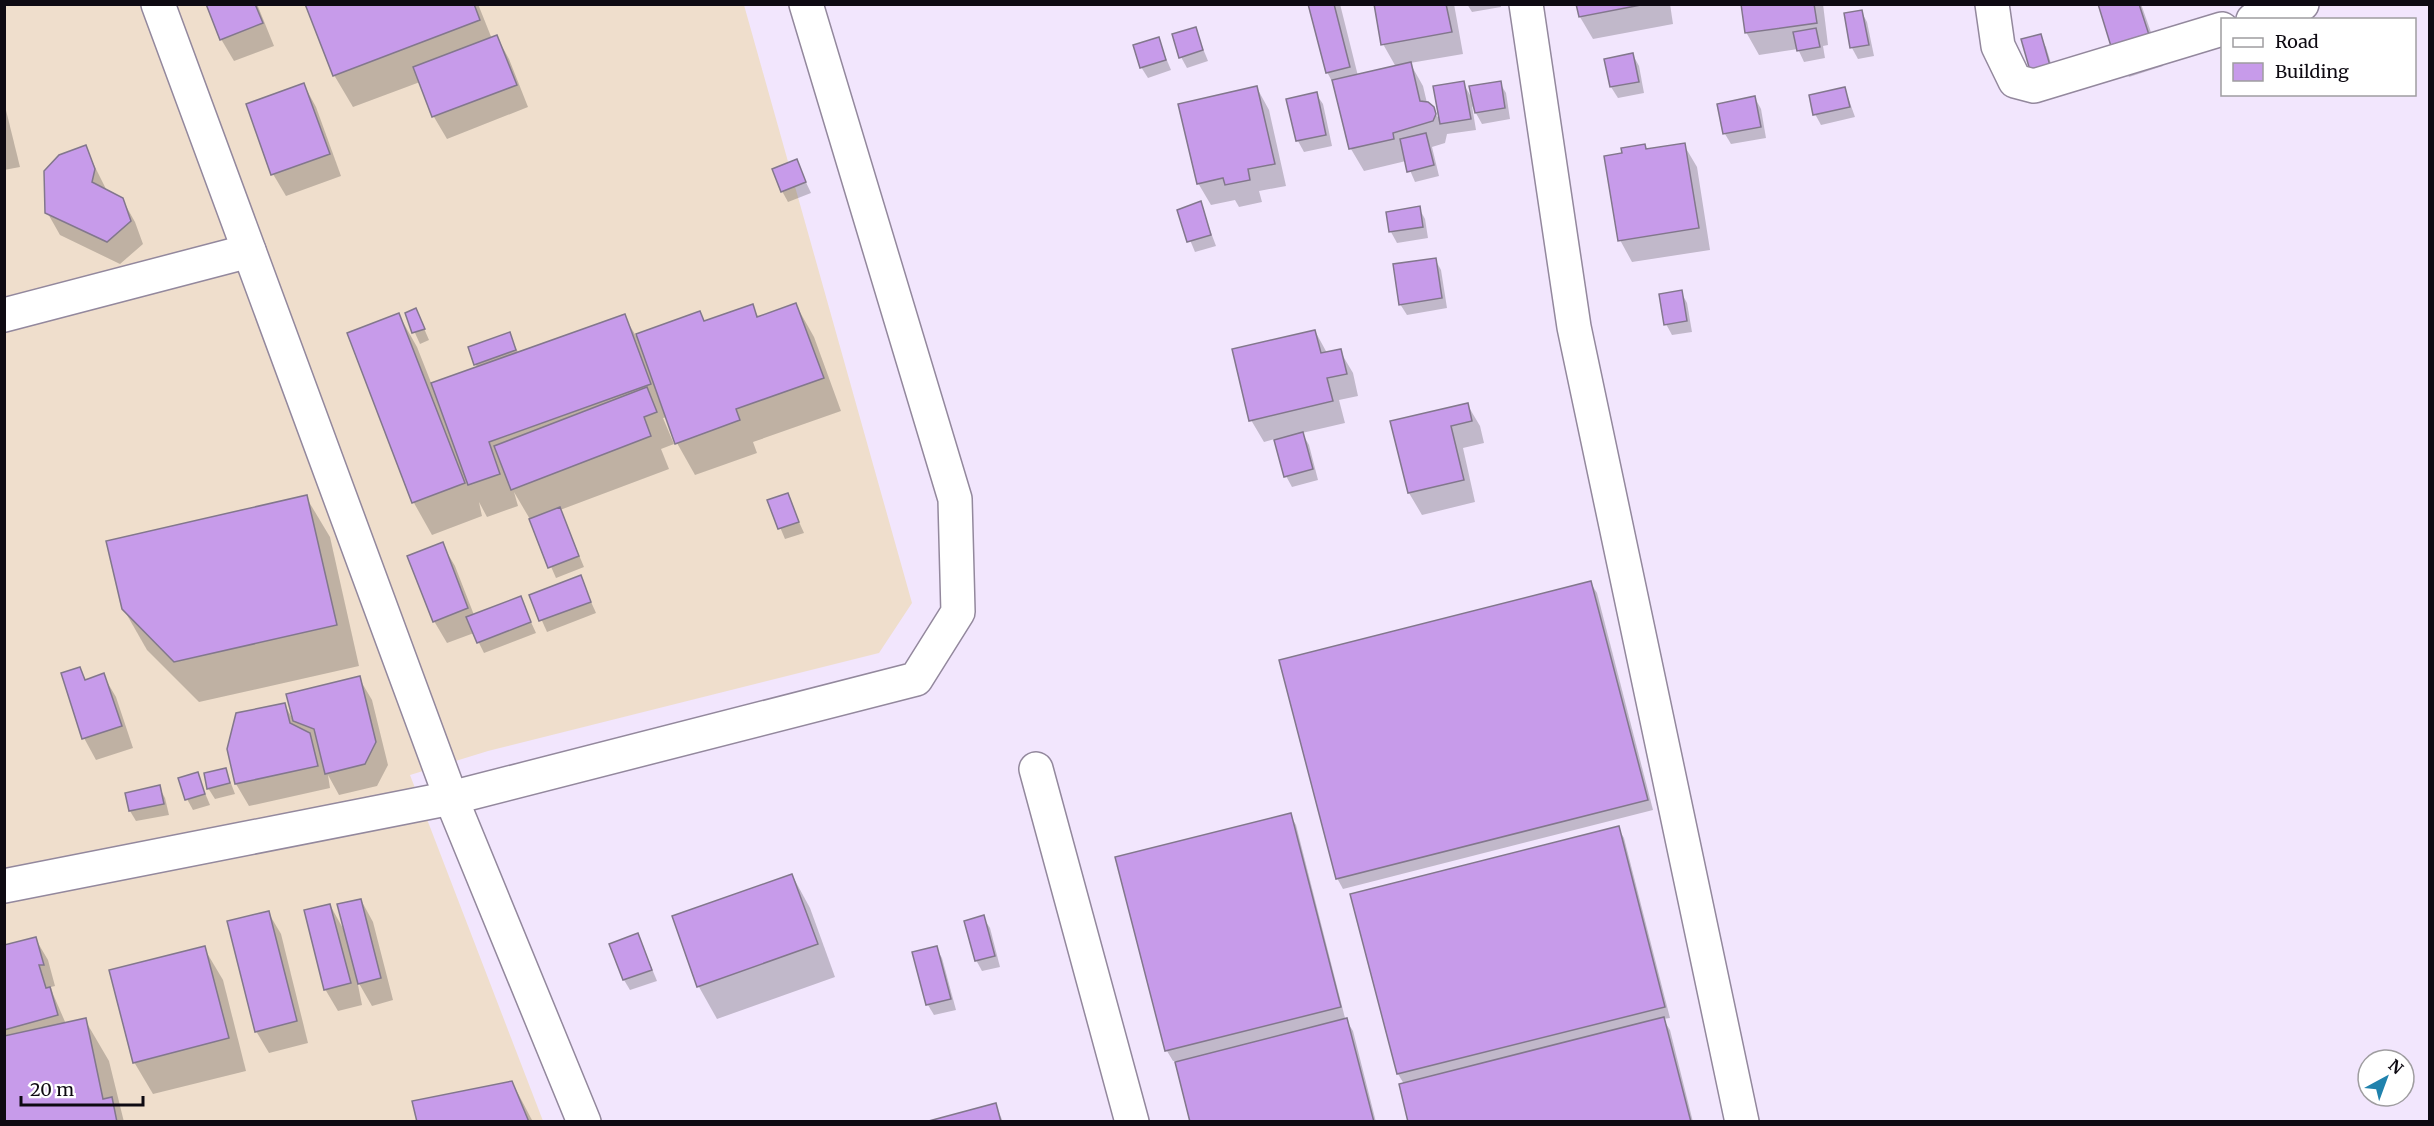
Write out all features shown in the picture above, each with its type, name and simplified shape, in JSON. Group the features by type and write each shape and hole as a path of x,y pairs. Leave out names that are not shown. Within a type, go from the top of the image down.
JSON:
{"street":[{"path":"158,4 452,798 584,1122"},
{"path":"4,886 452,798 916,679 958,612 955,499 806,4"},
{"path":"1526,4 1574,327 1742,1122"},
{"path":"1992,4 1998,46 2015,81 2034,86 2221,30"},
{"path":"2259,18 2302,4"},
{"path":"4,315 249,251"},
{"path":"1036,769 1131,1122"}],"shaded area":[{"path":"5,5 744,5 912,603 879,653 488,751 410,775 543,1121 5,1122"}],"building":[{"path":"206,4 255,4 263,23 220,40"},
{"path":"305,4 474,4 480,20 333,76"},
{"path":"1308,4 1334,4 1350,67 1326,73"},
{"path":"1374,4 1446,4 1452,32 1381,45"},
{"path":"1576,4 1646,4 1579,17"},
{"path":"1741,4 1814,4 1817,23 1745,33"},
{"path":"2098,4 2139,4 2152,44 2114,56"},
{"path":"1862,10 1869,45 1850,48 1844,13"},
{"path":"1196,27 1203,50 1179,58 1172,34"},
{"path":"1816,28 1820,47 1797,51 1793,32"},
{"path":"2041,34 2051,69 2031,74 2021,39"},
{"path":"497,35 517,85 432,117 413,67"},
{"path":"1159,37 1166,60 1140,68 1133,45"},
{"path":"1633,53 1639,82 1610,87 1604,59"},
{"path":"1411,62 1420,101 1428,102 1434,107 1436,114 1433,121 1393,133 1394,139 1349,149 1332,80"},
{"path":"1464,81 1471,119 1440,124 1433,86"},
{"path":"1501,81 1505,108 1475,113 1469,86"},
{"path":"304,83 330,154 271,175 246,104"},
{"path":"1257,86 1275,164 1248,169 1250,180 1225,185 1223,178 1197,184 1178,104"},
{"path":"1845,87 1850,107 1813,115 1809,95"},
{"path":"1317,92 1326,135 1296,141 1286,99"},
{"path":"1755,96 1761,127 1723,134 1717,104"},
{"path":"1426,133 1434,165 1407,172 1400,139"},
{"path":"1685,143 1699,228 1618,241 1604,156 1622,153 1621,148 1645,144 1646,149"},
{"path":"86,145 95,169 92,182 123,198 131,221 107,242 45,213 44,171 59,155"},
{"path":"797,159 806,182 781,192 772,169"},
{"path":"1201,201 1211,235 1187,242 1177,210"},
{"path":"1420,206 1423,227 1389,232 1386,212"},
{"path":"1436,258 1442,298 1399,305 1393,264"},
{"path":"1682,290 1687,321 1664,325 1659,294"},
{"path":"796,303 824,378 736,409 740,420 675,444 636,334 700,311 704,321 753,304 757,317"},
{"path":"416,308 425,329 412,333 405,313"},
{"path":"399,313 465,483 412,503 347,333"},
{"path":"625,314 651,384 489,442 500,474 468,485 431,383"},
{"path":"1315,330 1321,353 1341,349 1347,374 1327,378 1333,401 1249,421 1232,349"},
{"path":"510,332 516,350 474,365 468,347"},
{"path":"647,387 657,412 644,417 651,436 511,490 494,446"},
{"path":"1468,403 1472,421 1451,426 1464,480 1408,493 1390,421"},
{"path":"1303,432 1313,469 1284,477 1274,440"},
{"path":"788,493 799,522 778,529 767,500"},
{"path":"307,495 337,625 174,662 122,609 106,541"},
{"path":"560,507 579,556 548,568 529,519"},
{"path":"443,542 468,608 433,622 407,556"},
{"path":"581,575 591,602 539,621 529,595"},
{"path":"1591,581 1648,800 1336,879 1279,660"},
{"path":"521,596 531,622 477,643 466,617"},
{"path":"80,667 85,680 104,673 122,726 82,739 61,673"},
{"path":"360,676 376,742 365,764 325,774 314,729 293,721 286,694"},
{"path":"285,703 290,723 310,733 318,766 235,784 227,749 236,713"},
{"path":"226,768 230,783 207,789 204,773"},
{"path":"198,772 205,794 185,800 178,778"},
{"path":"160,785 164,804 129,811 125,793"},
{"path":"1291,813 1341,1007 1165,1051 1115,857"},
{"path":"1619,826 1665,1007 1397,1074 1350,894"},
{"path":"792,874 818,944 697,987 672,916"},
{"path":"361,899 381,978 358,984 337,904"},
{"path":"330,904 351,983 324,990 304,910"},
{"path":"269,911 297,1021 255,1032 227,921"},
{"path":"984,915 995,956 975,961 964,921"},
{"path":"638,933 652,970 623,980 609,944"},
{"path":"36,937 44,965 39,965 46,988 50,987 58,1015 4,1030 4,945"},
{"path":"205,946 229,1038 133,1063 109,970"},
{"path":"937,946 951,999 926,1005 912,952"},
{"path":"1664,1017 1691,1122 1408,1122 1399,1084"},
{"path":"86,1018 103,1099 112,1097 117,1122 4,1122 4,1036"},
{"path":"1347,1018 1374,1122 1190,1122 1175,1062"},
{"path":"512,1081 529,1122 417,1122 412,1101"},
{"path":"996,1103 1001,1122 925,1122"}]}
